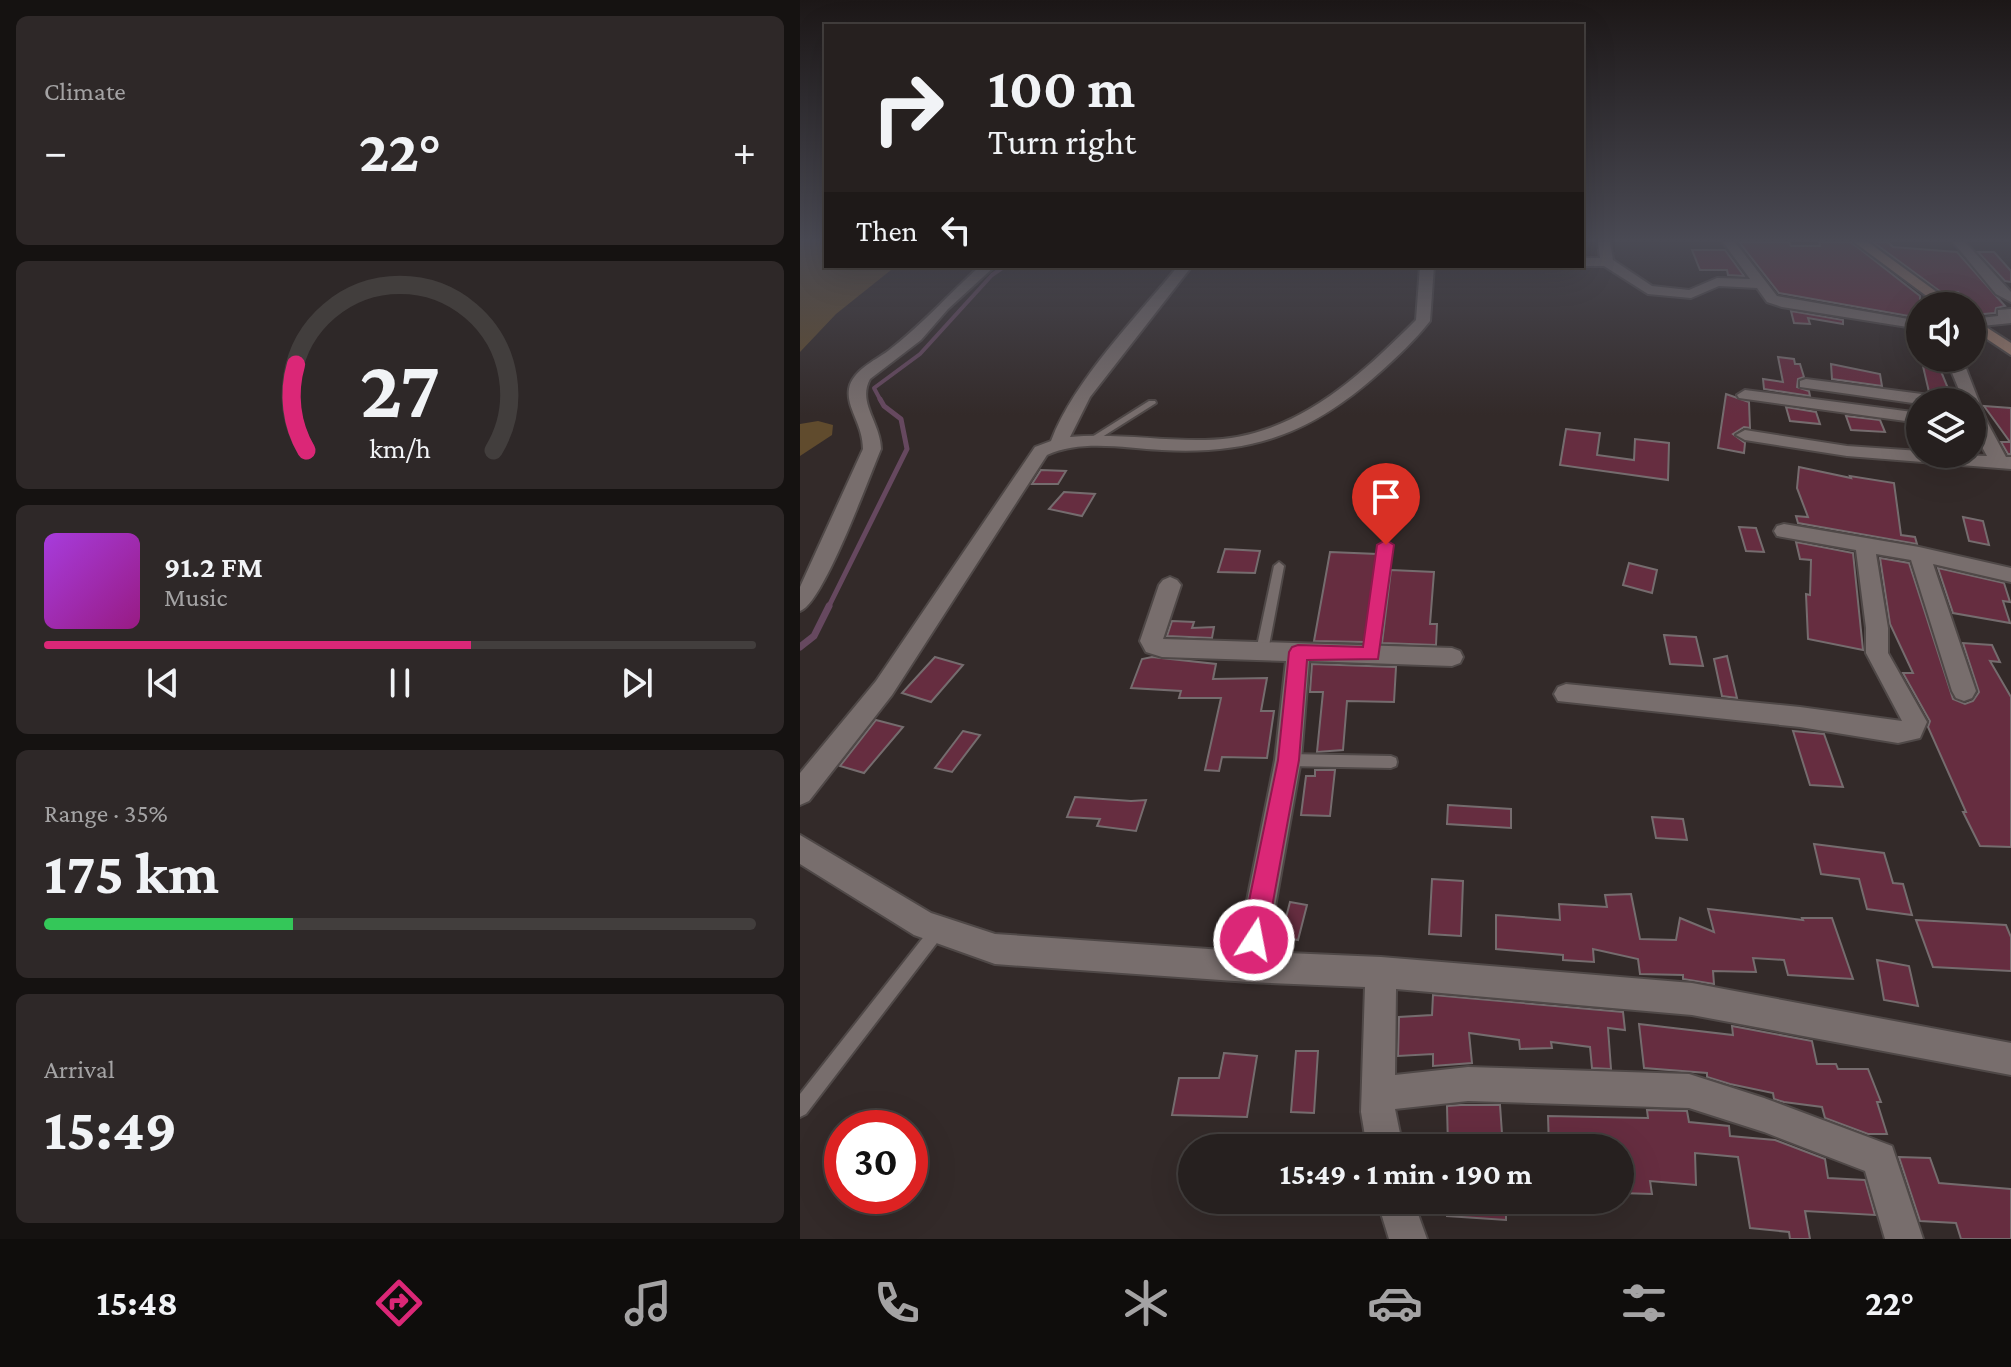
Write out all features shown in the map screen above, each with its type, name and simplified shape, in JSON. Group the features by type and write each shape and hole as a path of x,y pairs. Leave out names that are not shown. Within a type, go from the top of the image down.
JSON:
{"main road":[{"path":"1986,333 2011,350"}],"street":[{"path":"800,603 812,586 872,449 872,432 857,402 857,387 870,369 916,337 950,300"},
{"path":"1059,444 1068,419 1083,395 1158,300"},
{"path":"800,793 884,688 1035,458 1049,446 1088,442 1231,444 1287,430 1327,408 1366,378 1423,321 1425,300"},
{"path":"1774,300 1906,323"},
{"path":"1986,322 2007,320 2003,313 2011,313"},
{"path":"1806,384 1906,397"},
{"path":"1745,395 1906,416"},
{"path":"1986,432 2006,463"},
{"path":"1745,435 1847,451 2006,463"},
{"path":"1784,531 1919,554 2011,575"},
{"path":"1566,694 1911,731 1915,728 1915,722 1877,653 1877,628 1865,545"},
{"path":"1919,554 1964,691"},
{"path":"1170,585 1151,641 1154,646 1452,657"},
{"path":"1249,967 1288,760 1298,652"},
{"path":"800,848 924,925 995,949 1249,967 1381,972 1692,999 2011,1059"},
{"path":"1381,972 1378,1112 1382,1134"},
{"path":"1379,1094 1468,1084 1689,1091 1764,1115 1879,1159 1904,1239"},
{"path":"1400,1214 1408,1239"}],"lane":[{"path":"1088,442 1152,403"},
{"path":"1372,654 1386,545"},
{"path":"1262,651 1279,566"},
{"path":"1288,760 1391,762"},
{"path":"800,1108 938,930"}],"shaded area":[{"path":"800,300 854,300 836,314 800,352"},
{"path":"818,421 833,425 832,435 800,456 800,424"}],"building":[{"path":"1817,300 1906,300 1906,316"},
{"path":"1986,300 2000,300 2005,306 1996,308 1995,313 1986,314"},
{"path":"1791,311 1843,320 1843,324 1808,318 1810,324 1794,323"},
{"path":"1778,357 1794,359 1795,364 1800,364 1804,377 1798,379 1797,387 1809,391 1810,396 1764,389 1763,379 1783,382"},
{"path":"1831,364 1880,374 1882,386 1832,379"},
{"path":"1924,372 1941,372 1948,388 1928,388"},
{"path":"1726,394 1749,402 1750,428 1744,427 1733,434 1745,443 1744,453 1718,448"},
{"path":"1986,406 2011,408 2011,454 2008,454 2001,442 2010,442"},
{"path":"1786,407 1816,412 1820,424 1790,421"},
{"path":"1846,416 1880,420 1885,432 1851,430"},
{"path":"1566,429 1600,433 1597,455 1634,460 1635,439 1669,443 1668,480 1560,465"},
{"path":"1799,467 1894,483 1901,535 1915,537 1917,544 1798,523 1796,516 1808,517 1797,488"},
{"path":"1041,470 1066,471 1058,484 1032,484"},
{"path":"1064,492 1095,494 1082,516 1049,509"},
{"path":"1963,517 1983,521 1989,545 1969,541"},
{"path":"1739,527 1756,528 1764,552 1746,551"},
{"path":"1796,542 1853,553 1863,650 1808,639 1806,594 1810,595 1811,560 1800,559"},
{"path":"1225,549 1260,551 1255,573 1218,572"},
{"path":"1330,552 1377,554 1365,642 1314,641"},
{"path":"1880,558 1909,563 1953,699 1965,704 1973,701 1979,692 1963,643 1992,645 2000,662 1990,661 2011,697 2011,847 1980,846 1963,812 1966,812 1928,727 1930,721 1903,673 1913,673 1890,624"},
{"path":"1629,563 1657,570 1652,593 1623,585"},
{"path":"1938,568 2004,583 2010,602 2003,601 2010,623 1953,613"},
{"path":"1391,570 1434,572 1430,624 1437,624 1436,645 1382,643"},
{"path":"1172,621 1194,622 1192,628 1214,627 1212,638 1167,636"},
{"path":"1664,635 1696,637 1703,666 1670,664"},
{"path":"1727,656 1737,698 1722,696 1714,659"},
{"path":"935,657 963,665 931,702 902,693"},
{"path":"1152,657 1216,664 1213,679 1267,678 1261,711 1274,711 1267,758 1222,757 1219,771 1205,770 1221,698 1179,698 1181,691 1131,688 1142,659"},
{"path":"1312,664 1396,667 1394,702 1347,701 1343,750 1317,752 1323,692 1310,692"},
{"path":"876,720 903,727 864,773 840,766"},
{"path":"963,731 980,735 952,772 935,768"},
{"path":"1793,731 1824,734 1843,787 1810,785"},
{"path":"1315,770 1335,770 1330,816 1301,815 1306,776 1315,776"},
{"path":"1075,797 1146,800 1136,831 1097,826 1100,819 1067,817"},
{"path":"1448,805 1511,809 1511,828 1447,824"},
{"path":"1652,817 1683,819 1687,840 1656,838"},
{"path":"1814,844 1884,853 1893,883 1903,884 1912,915 1867,909 1859,879 1821,874"},
{"path":"1432,879 1463,881 1461,936 1429,934"},
{"path":"1631,894 1640,939 1676,940 1680,918 1714,932 1708,909 1803,920 1832,918 1853,979 1788,975 1784,960 1753,958 1756,972 1713,971 1714,984 1683,979 1683,975 1640,974 1638,959 1593,949 1594,962 1563,960 1563,955 1496,949 1496,915 1560,920 1559,904 1607,907 1605,895"},
{"path":"1290,902 1307,905 1298,940 1281,937"},
{"path":"1916,920 2006,925 2011,937 2011,971 1933,967"},
{"path":"1877,960 1909,966 1918,1006 1884,1000"},
{"path":"1433,995 1623,1012 1625,1030 1608,1028 1611,1069 1592,1068 1590,1047 1551,1042 1552,1048 1520,1049 1519,1040 1469,1033 1472,1063 1433,1066 1433,1054 1398,1056 1399,1017 1432,1015"},
{"path":"1639,1024 1733,1035 1732,1026 1812,1041 1817,1064 1836,1064 1838,1069 1868,1069 1881,1102 1877,1102 1887,1134 1868,1134 1825,1118 1822,1107 1784,1102 1774,1099 1773,1093 1730,1084 1707,1077 1707,1073 1644,1068"},
{"path":"1296,1051 1318,1051 1314,1113 1291,1112"},
{"path":"1224,1053 1257,1056 1247,1117 1172,1115 1179,1078 1219,1078"},
{"path":"1500,1105 1502,1134 1448,1134 1447,1106"},
{"path":"1647,1110 1687,1111 1689,1122 1729,1126 1730,1136 1775,1140 1825,1159 1828,1178 1865,1180 1875,1215 1805,1211 1810,1239 1790,1239 1789,1232 1750,1228 1738,1157 1695,1153 1696,1185 1650,1181 1652,1194 1634,1193 1634,1134 1549,1134 1548,1116 1648,1118"},
{"path":"1899,1157 1930,1158 1939,1183 2011,1189 2011,1239 1961,1239 1956,1223 1920,1221"},
{"path":"1506,1214 1506,1220 1447,1216"}],"waterway":[{"path":"881,401 874,388 920,354 969,300"},
{"path":"828,608 907,449 901,419 880,399"},
{"path":"800,647 814,636 828,608"}],"route":[{"path":"1254,940 1288,760 1298,652 1372,654 1386,545"}]}
